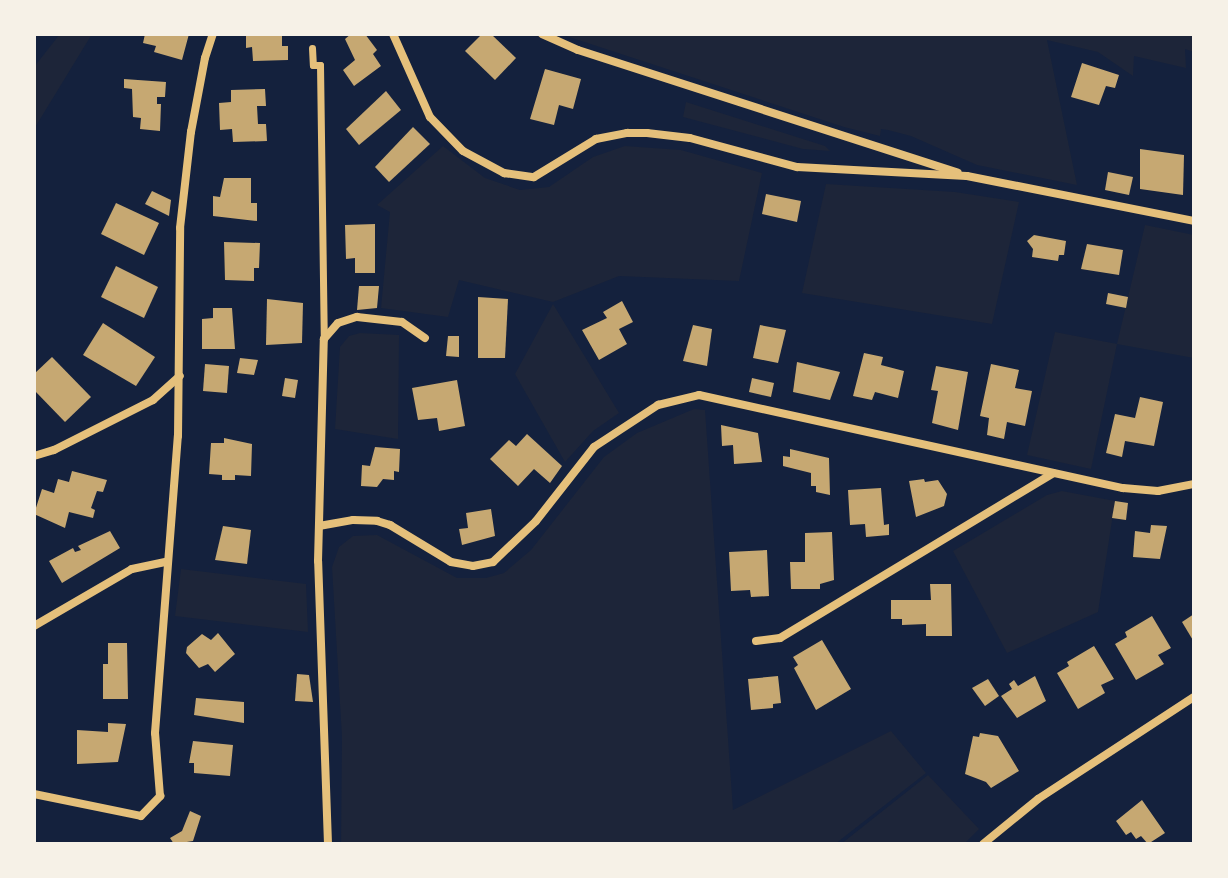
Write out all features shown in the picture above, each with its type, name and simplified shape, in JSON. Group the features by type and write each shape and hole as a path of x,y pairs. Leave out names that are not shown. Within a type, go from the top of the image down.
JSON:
{"street":[{"path":"34,794 141,816 160,796 155,733 166,562 175,492 183,197 200,80 213,34"},
{"path":"393,34 430,117 463,151 504,173 534,177 596,139 627,133 690,138 797,167 967,176"},
{"path":"542,34 578,50 967,176 1194,221"},
{"path":"312,48 313,65 320,65 324,339 319,526 328,844"},
{"path":"324,339 338,323 357,317 402,322 425,338"},
{"path":"34,456 85,436 153,400 180,376"},
{"path":"319,526 353,520 377,521 390,525 451,562 473,566 493,562 536,521 594,447 658,405 699,395 1136,490 1168,490 1194,484"},
{"path":"756,641 780,638 1053,473"},
{"path":"34,626 132,569 166,562"},
{"path":"983,844 1038,799 1194,697"}],"shaded area":[{"path":"60,34 92,34 34,129 34,67"},
{"path":"560,34 1194,34 1194,52 1185,49 1186,68 1134,56 1133,76 1098,52 1047,40 1077,185 977,165 911,136 888,130 881,129 880,136 844,127"},
{"path":"686,102 825,146 830,151 803,149 683,117"},
{"path":"443,146 485,178 520,190 549,187 593,157 625,146 681,150 762,173 739,281 619,276 553,302 459,280 448,317 381,308 390,212 377,205"},
{"path":"826,184 955,192 1019,202 992,324 802,293"},
{"path":"1145,225 1194,235 1194,358 1117,344"},
{"path":"553,304 619,413 593,431 565,462 515,374"},
{"path":"1055,332 1117,344 1091,469 1027,455"},
{"path":"360,333 399,335 398,439 335,429 340,347 349,336"},
{"path":"694,409 705,410 733,810 891,731 926,773 835,844 341,844 342,737 332,567 339,547 353,536 377,535 457,578 486,578 504,573 531,550 604,457 637,433"},
{"path":"1062,491 1115,501 1098,612 1007,653 953,551 1047,495"},
{"path":"181,569 306,584 308,632 175,616"},
{"path":"928,775 979,829 964,844 841,844"}],"building":[{"path":"145,34 189,34 182,60 154,52 156,46 143,43"},
{"path":"351,34 365,34 377,50 373,54 381,66 354,86 343,70 355,60 345,39"},
{"path":"482,34 491,34 516,58 495,80 465,51"},
{"path":"246,35 282,35 282,46 288,46 288,60 253,61 252,47 246,48"},
{"path":"1082,63 1119,75 1115,88 1106,86 1099,105 1071,97"},
{"path":"545,69 581,79 573,109 559,105 554,125 530,119"},
{"path":"124,79 166,82 165,97 157,97 157,104 161,104 160,131 140,129 141,118 133,117 132,89 124,88"},
{"path":"265,89 266,106 257,106 258,124 266,124 267,141 233,142 232,129 220,130 219,103 231,102 231,90"},
{"path":"386,91 401,110 359,145 346,129"},
{"path":"413,127 430,144 389,182 375,167"},
{"path":"1140,149 1184,155 1183,195 1140,189"},
{"path":"1108,172 1133,177 1129,195 1105,190"},
{"path":"224,178 251,178 251,203 257,203 257,221 213,216 213,196 220,197"},
{"path":"152,191 171,200 169,216 145,204"},
{"path":"766,194 801,201 797,222 762,214"},
{"path":"116,203 159,223 144,255 101,234"},
{"path":"375,224 375,273 355,273 355,258 346,259 345,225"},
{"path":"1034,235 1066,241 1064,255 1059,255 1058,261 1032,257 1033,249 1027,241"},
{"path":"224,242 260,243 259,268 254,268 254,281 225,280"},
{"path":"1087,244 1123,250 1119,275 1081,269"},
{"path":"116,266 158,287 144,318 101,297"},
{"path":"359,286 379,286 377,308 357,310"},
{"path":"1108,293 1128,297 1126,308 1106,304"},
{"path":"478,297 508,299 505,358 478,358"},
{"path":"267,299 303,303 302,343 266,345"},
{"path":"622,301 633,322 619,329 627,344 599,360 582,330 607,318 603,312"},
{"path":"213,308 232,308 235,349 202,349 202,319 213,318"},
{"path":"103,323 155,357 136,386 83,355"},
{"path":"693,325 712,329 707,366 683,361"},
{"path":"760,325 786,330 778,363 753,358"},
{"path":"448,336 459,336 459,357 446,356"},
{"path":"864,353 883,357 881,365 904,371 898,398 875,392 872,400 853,396"},
{"path":"52,357 91,397 65,422 34,390 34,374"},
{"path":"240,358 258,360 254,375 237,373"},
{"path":"797,362 840,372 830,400 793,392"},
{"path":"205,364 229,366 227,393 203,391"},
{"path":"991,364 1019,370 1015,388 1032,391 1025,426 1007,422 1004,439 987,435 989,418 980,416"},
{"path":"936,366 968,372 958,430 932,423 938,391 931,390"},
{"path":"285,378 298,380 295,398 282,396"},
{"path":"752,378 774,383 771,397 749,392"},
{"path":"457,380 465,426 439,431 437,418 418,420 412,388"},
{"path":"1140,397 1163,402 1154,446 1125,441 1122,457 1106,453 1115,414 1135,418"},
{"path":"721,425 758,433 762,462 734,464 733,445 722,446"},
{"path":"527,434 562,466 550,483 534,469 518,486 490,459 509,440 516,446"},
{"path":"224,438 252,444 251,476 235,475 235,480 222,480 222,475 209,474 211,443 224,443"},
{"path":"375,447 400,449 399,472 394,471 394,480 383,479 377,487 361,486 362,465 370,466"},
{"path":"790,449 829,458 830,495 816,492 816,486 811,486 811,473 783,466 783,456 790,457"},
{"path":"72,471 107,480 103,492 97,491 91,508 95,510 93,518 69,512 65,528 34,514 42,489 54,493 58,479 69,482"},
{"path":"924,479 925,482 938,480 947,494 944,506 916,517 909,481"},
{"path":"881,488 884,525 889,524 889,535 866,537 865,524 850,525 848,490"},
{"path":"1115,501 1128,503 1126,520 1112,518"},
{"path":"491,509 495,536 462,545 459,529 468,528 466,513"},
{"path":"1151,525 1167,526 1160,559 1133,557 1135,531 1150,533"},
{"path":"223,526 251,530 247,564 215,560"},
{"path":"110,531 120,548 62,583 49,561 73,548 75,552 81,550 78,546"},
{"path":"832,532 834,580 820,584 820,589 791,589 790,562 805,562 805,533"},
{"path":"767,550 769,596 751,597 750,590 731,591 729,552"},
{"path":"930,584 951,584 952,636 926,636 926,624 902,625 902,619 891,619 891,600 931,600"},
{"path":"1194,614 1194,642 1182,622"},
{"path":"1152,616 1171,648 1158,655 1164,664 1136,680 1115,644 1127,637 1125,632"},
{"path":"218,633 235,654 215,672 208,664 199,668 186,653 187,647 202,634 211,640"},
{"path":"822,640 851,689 816,710 794,668 798,665 793,657"},
{"path":"108,643 127,643 128,699 103,699 103,664 108,664"},
{"path":"1094,646 1114,679 1101,685 1105,693 1078,709 1057,673 1069,666 1067,662"},
{"path":"297,674 309,675 313,702 295,701"},
{"path":"778,676 781,703 773,704 773,708 751,710 748,679"},
{"path":"1035,676 1046,701 1017,718 1001,696 1012,689 1009,684 1014,680 1018,686"},
{"path":"988,679 999,696 985,706 972,688"},
{"path":"196,698 244,702 244,723 194,715"},
{"path":"108,723 126,724 118,762 77,764 77,730 108,732"},
{"path":"980,733 998,736 1019,771 991,788 986,782 965,774 973,736 979,737"},
{"path":"193,741 233,745 230,776 194,773 194,763 189,763"},
{"path":"1142,800 1165,833 1148,844 1141,836 1136,839 1131,832 1126,835 1116,821"},
{"path":"190,811 201,816 193,841 174,844 170,838 182,831"}]}
